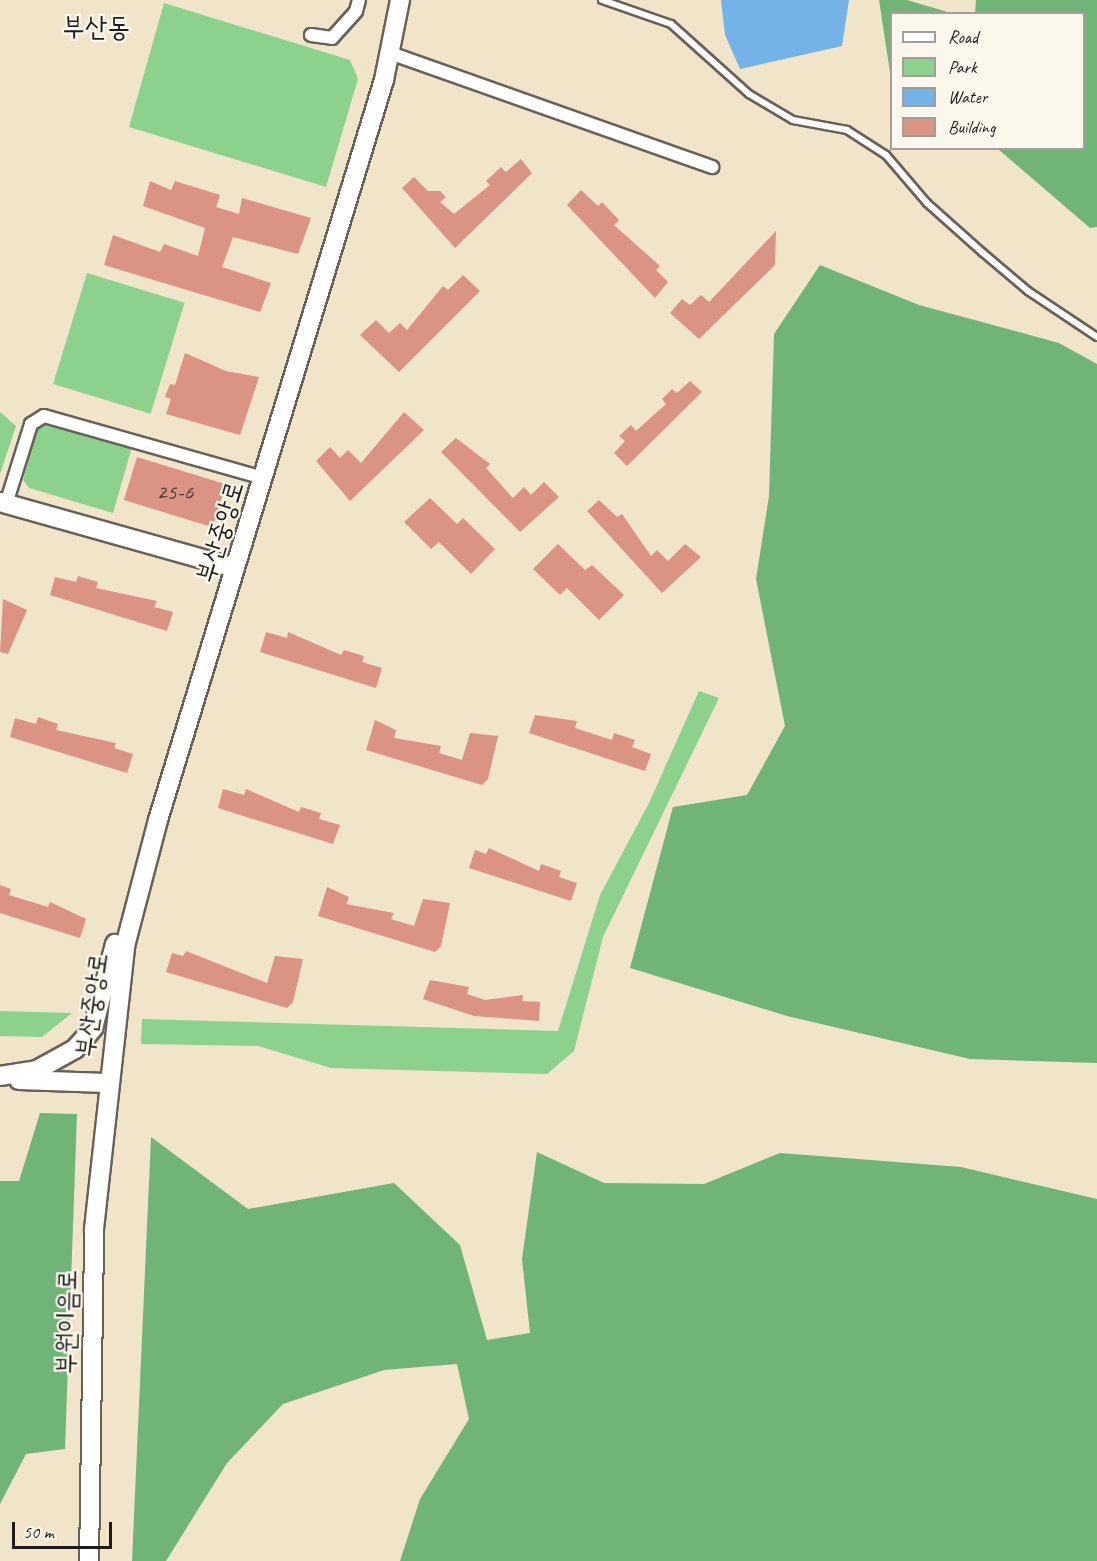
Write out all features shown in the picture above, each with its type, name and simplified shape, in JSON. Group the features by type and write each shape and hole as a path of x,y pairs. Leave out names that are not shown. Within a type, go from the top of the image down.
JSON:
{"street":[{"path":"311,35 332,38 359,0"},
{"name":"부산중앙로","path":"107,1083 125,946 235,568 390,54 400,0"},
{"path":"390,54 712,167"},
{"path":"235,568 3,503 31,424 44,416 263,477"},
{"path":"0,1078 37,1070 75,1049 93,1028 117,937 140,891"},
{"path":"0,1078 107,1083"},
{"name":"부원이음로","path":"89,1561 94,1229 107,1083"}],"lane":[{"path":"602,0 671,24 749,94 793,120 847,130 886,155 927,203 1020,285 1097,337"}],"green space":[{"path":"879,0 907,0 948,12 890,12 890,72"},
{"path":"976,0 1097,0 1097,227 1090,228 999,150 1085,150 1085,12 975,12"},
{"path":"164,3 350,60 358,79 326,187 129,127"},
{"path":"820,265 919,305 1059,343 1097,364 1097,1063 970,1059 787,1016 630,968 673,807 747,795 785,726 756,579 769,496 774,334"},
{"path":"87,273 185,303 151,414 53,384"},
{"path":"0,412 16,426 0,474"},
{"path":"45,424 132,447 113,513 29,488 23,480 37,429"},
{"path":"699,691 719,698 603,937 574,1051 547,1074 331,1068 258,1046 141,1044 142,1019 558,1031 600,895 649,803"},
{"path":"0,1011 72,1013 42,1037 0,1036"},
{"path":"40,1113 77,1114 65,1449 26,1454 0,1504 0,1181 19,1181"},
{"path":"151,1137 248,1209 394,1183 460,1245 487,1340 530,1333 522,1259 537,1152 604,1183 704,1184 780,1153 961,1167 1097,1199 1097,1561 400,1561 420,1499 469,1419 457,1364 384,1370 283,1404 227,1463 166,1561 132,1561"}],"water":[{"path":"721,0 849,0 842,46 740,69 725,35"}],"building":[{"path":"521,159 532,173 455,248 402,188 414,177 428,191 440,191 446,197 440,202 454,214 490,185 486,181 501,167 506,172"},
{"path":"150,181 171,190 175,181 220,195 216,207 239,214 242,198 311,218 298,254 233,237 222,267 271,283 260,312 104,265 113,235 160,252 164,244 198,256 205,228 143,206"},
{"path":"581,190 598,206 602,202 619,220 614,225 660,266 656,270 668,282 655,298 567,205"},
{"path":"776,231 775,265 699,339 670,313 682,299 690,305 701,295 709,302"},
{"path":"463,275 480,291 399,372 360,335 376,320 389,333 400,323 407,330 443,286 448,290"},
{"path":"185,353 226,371 259,377 240,435 166,414 171,399 165,397 170,384 175,385"},
{"path":"690,381 702,392 627,466 614,453 625,441 619,436 631,425 636,431 666,404 662,399 672,389 677,393"},
{"path":"404,412 424,430 350,501 316,461 330,447 340,458 348,450 361,463"},
{"path":"456,438 490,464 486,468 513,498 524,487 531,495 544,482 559,497 520,532 441,452"},
{"path":"137,457 226,484 213,527 124,500"},
{"path":"430,498 457,524 463,518 495,549 471,574 439,542 431,549 404,522"},
{"path":"599,500 617,517 622,514 651,556 657,550 668,561 685,544 701,557 662,593 587,511"},
{"path":"558,544 585,570 592,565 624,595 599,620 567,588 560,595 533,569"},
{"path":"78,576 98,582 96,588 157,601 154,607 173,612 167,631 50,595 55,577 76,582"},
{"path":"3,599 27,610 8,654 0,652"},
{"path":"266,632 287,638 288,632 341,655 344,650 364,656 362,662 382,668 376,688 260,652"},
{"path":"535,715 577,721 575,728 612,740 614,733 635,740 632,747 651,754 645,771 529,733"},
{"path":"38,717 58,724 56,730 116,743 114,748 133,754 127,773 10,737 15,718 36,724"},
{"path":"375,720 396,730 394,738 441,746 439,753 462,760 470,733 498,736 488,779 482,785 366,750"},
{"path":"223,789 244,795 246,789 299,812 301,807 321,813 319,819 340,825 333,844 218,808"},
{"path":"489,848 539,871 541,864 561,871 559,877 577,883 571,901 469,868 475,850 486,854"},
{"path":"0,885 11,889 9,895 48,907 50,902 86,919 80,938 0,913"},
{"path":"327,887 349,897 346,904 394,913 391,919 414,926 423,899 450,903 441,946 435,952 318,916"},
{"path":"186,951 267,983 275,956 303,959 293,1002 287,1008 166,972 172,953 183,956"},
{"path":"430,980 469,987 467,994 485,1000 523,995 522,1001 540,1002 539,1021 474,1016 423,999"}],"district":[{"name":"부산동","path":"96,27"}]}
